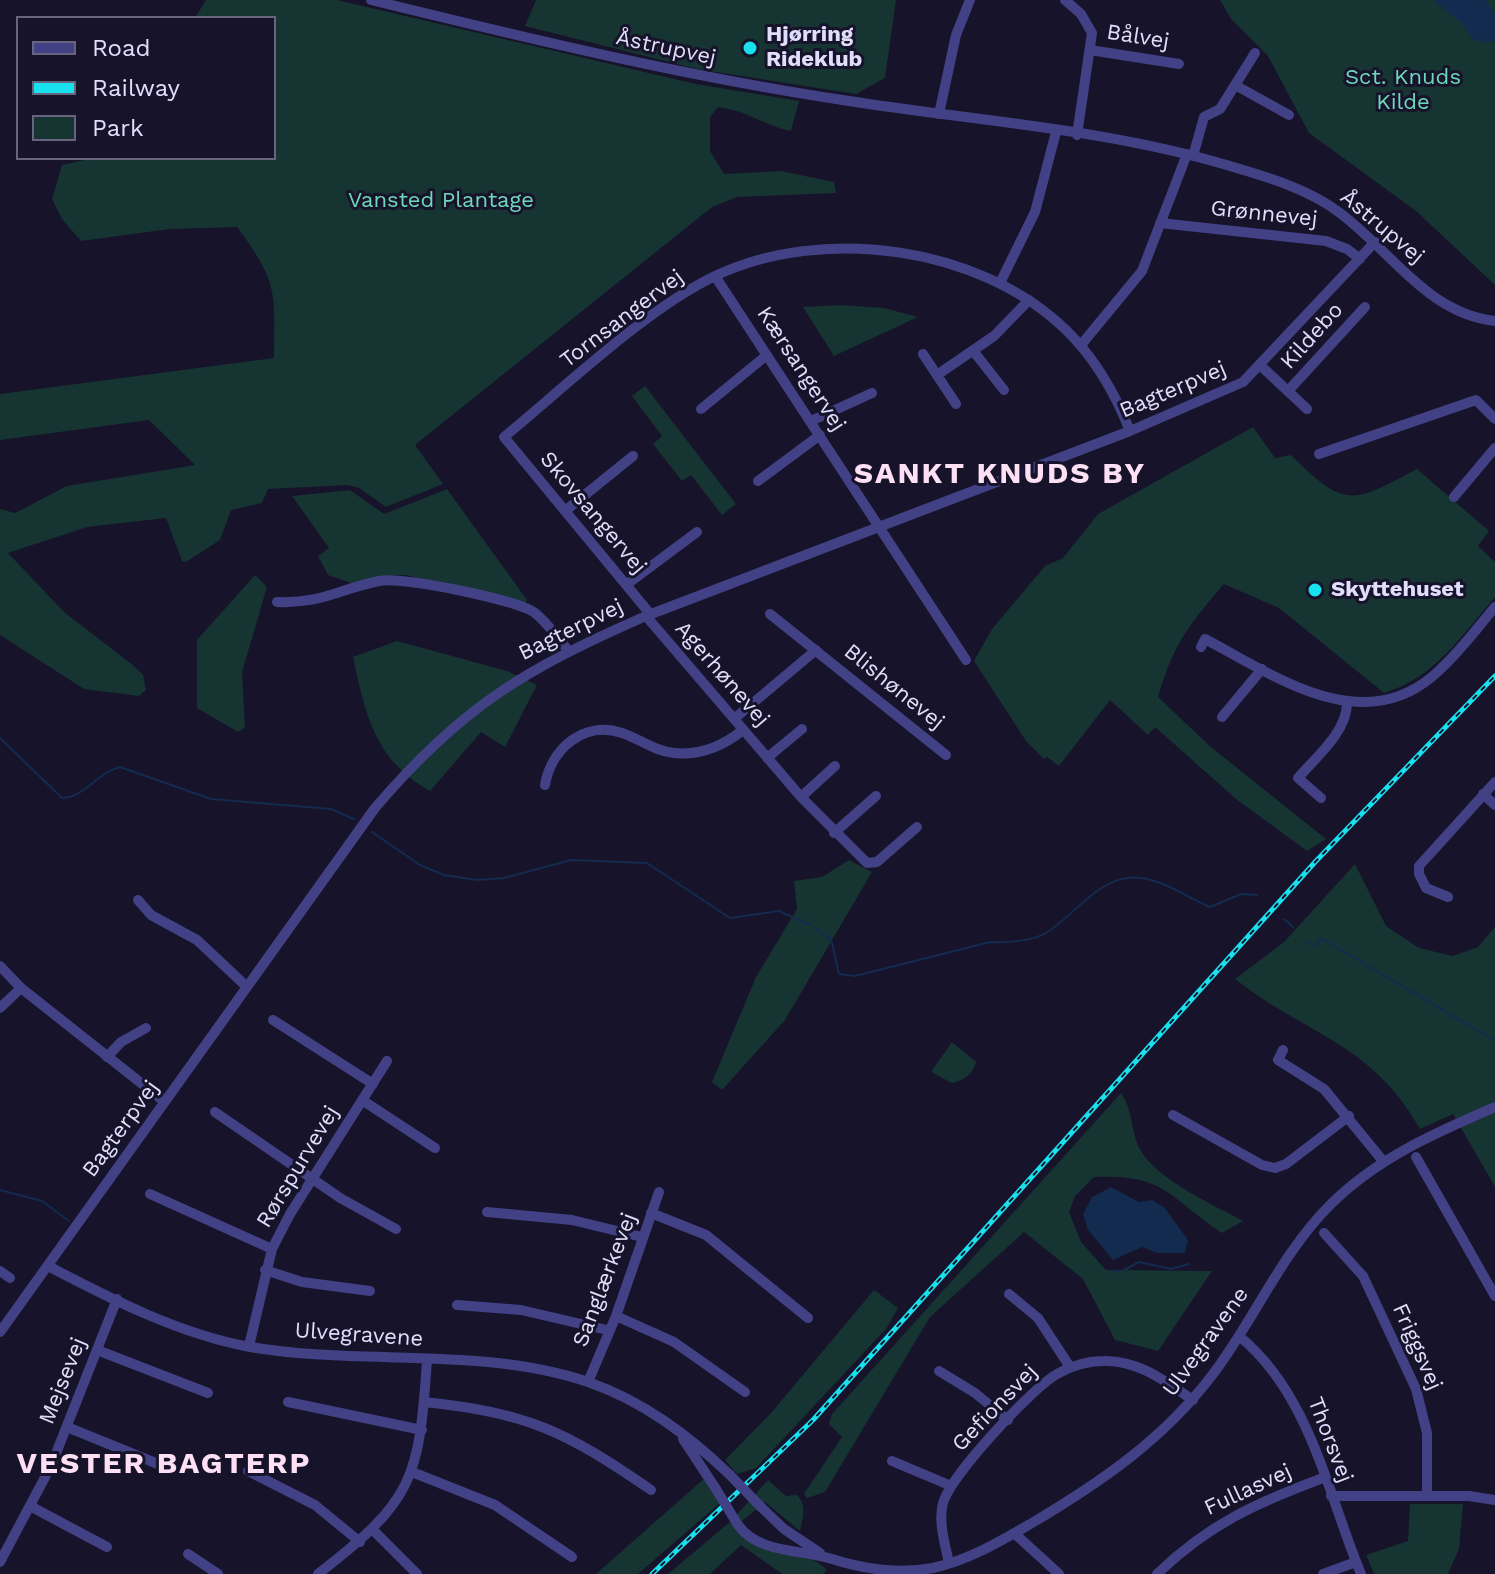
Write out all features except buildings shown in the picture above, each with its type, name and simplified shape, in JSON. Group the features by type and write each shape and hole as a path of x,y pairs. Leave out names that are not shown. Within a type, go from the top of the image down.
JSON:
{"street":[{"name":"Åstrupvej","path":"371,0 693,75 1190,155 1262,176 1313,197 1338,211 1448,308 1495,321"},
{"path":"939,114 956,35 970,0"},
{"path":"1065,0 1089,23 1092,33 1077,135"},
{"name":"Bålvej","path":"1090,50 1179,64"},
{"path":"1081,345 1142,271 1204,117 1220,109 1255,53"},
{"path":"1235,85 1289,115"},
{"path":"1000,283 1035,212 1056,132"},
{"name":"Grønnevej","path":"1160,223 1326,241 1347,249 1360,259"},
{"name":"Bagterpvej","path":"0,1332 349,843 410,767 489,697 568,650 648,615 1130,431 1243,382 1375,242"},
{"name":"Tornsangervej","path":"504,437 648,320 715,276 778,254 845,247 912,256 1000,283 1029,300 1081,345 1107,381 1130,431"},
{"name":"Kærsangervej","path":"715,276 966,660"},
{"path":"937,375 974,352 1029,300"},
{"name":"Kildebo","path":"1288,391 1365,307"},
{"path":"974,352 1004,390"},
{"path":"923,354 956,404"},
{"path":"701,409 767,355"},
{"name":"Kildebo","path":"1261,366 1307,409"},
{"path":"811,421 872,393"},
{"path":"1319,454 1476,400 1495,419"},
{"path":"758,481 820,435"},
{"name":"Skovsangervej","path":"504,437 648,615"},
{"path":"1454,497 1495,448"},
{"path":"565,511 633,456"},
{"path":"626,585 697,532"},
{"path":"277,602 307,603 380,580 403,579 524,607 546,623 568,650"},
{"path":"1201,647 1205,639 1307,692 1347,703 1383,701 1416,688 1444,666 1495,607"},
{"name":"Blishønevej","path":"770,614 946,755"},
{"name":"Agerhønevej","path":"648,615 801,797 834,833 872,864 917,827"},
{"name":"Blishønevej","path":"734,719 816,650"},
{"path":"1222,717 1262,669"},
{"path":"1321,798 1298,778 1344,722 1347,703"},
{"name":"Agerhønevej","path":"767,758 802,729"},
{"path":"545,785 558,752 589,732 613,731 659,751 689,754 718,747 743,730"},
{"path":"801,797 835,766"},
{"path":"1448,897 1426,888 1421,882 1419,866 1495,782"},
{"path":"1483,794 1495,805"},
{"path":"834,833 876,796"},
{"path":"138,900 151,915 197,940 247,987"},
{"path":"0,966 21,988 165,1102"},
{"path":"0,1008 21,988"},
{"path":"273,1020 373,1084"},
{"path":"107,1057 121,1042 146,1028"},
{"path":"1283,1050 1278,1060 1324,1089 1383,1161"},
{"name":"Rørspurvevej","path":"249,1346 272,1249 387,1061"},
{"path":"362,1100 435,1148"},
{"name":"Ulvegravene","path":"48,1266 176,1326 249,1346 507,1366 588,1382 645,1408 671,1425 729,1474 784,1529 829,1558 861,1572 917,1571 949,1563 1014,1533 1123,1465 1193,1400 1239,1336 1290,1253 1316,1220 1351,1185 1383,1161 1425,1137 1495,1107"},
{"path":"215,1112 312,1180 396,1229"},
{"path":"1173,1115 1262,1165 1275,1168 1286,1164 1349,1116"},
{"path":"1416,1157 1495,1296"},
{"name":"Sanglærkevej","path":"588,1382 607,1330 616,1316 659,1192"},
{"path":"150,1194 272,1249"},
{"path":"487,1212 572,1220 642,1237"},
{"path":"651,1213 706,1235 808,1318"},
{"name":"Friggsvej","path":"1324,1233 1353,1261 1363,1276 1416,1389 1427,1433 1427,1495"},
{"path":"265,1270 302,1282 370,1291"},
{"path":"0,1271 10,1278"},
{"path":"1009,1294 1038,1318 1070,1367"},
{"name":"Mejsevej","path":"0,1562 67,1427 117,1299"},
{"path":"457,1305 521,1310 607,1330"},
{"path":"616,1316 674,1342 745,1392"},
{"name":"Thorsvej","path":"1239,1336 1269,1365 1293,1399 1361,1574"},
{"path":"97,1350 208,1393"},
{"path":"318,1574 373,1530 394,1507 412,1472 422,1430 427,1360"},
{"name":"Gefionsvej","path":"949,1563 941,1512 949,1485 1040,1386 1070,1367 1088,1362 1125,1363 1159,1377 1193,1400"},
{"path":"939,1371 975,1393 1008,1420"},
{"path":"288,1402 422,1430"},
{"path":"424,1402 496,1411 542,1425 592,1449 651,1490"},
{"name":"Ulvegravene","path":"671,1425 696,1454 738,1525 756,1541 770,1547 829,1558"},
{"path":"67,1427 158,1464"},
{"path":"892,1461 949,1485"},
{"path":"248,1471 315,1505 360,1542"},
{"path":"412,1472 495,1505 572,1557"},
{"name":"Fullasvej","path":"1157,1574 1203,1533 1228,1517 1323,1478"},
{"path":"1331,1496 1427,1495 1495,1500"},
{"path":"30,1506 107,1547"},
{"path":"373,1530 417,1574"},
{"path":"1014,1533 1059,1574"},
{"path":"188,1554 218,1574"},
{"path":"1323,1574 1356,1562"}],"green space":[{"name":"Vansted Plantage","path":"206,0 337,0 696,84 799,101 791,131 738,111 718,107 710,117 710,151 724,174 781,171 834,182 836,193 737,197 712,207 415,445 443,484 386,507 359,488 348,485 268,489 262,503 231,510 220,540 186,562 182,561 166,518 87,527 8,553 64,612 143,675 146,690 139,696 84,689 0,635 0,509 15,513 67,486 195,465 149,420 0,440 0,394 274,358 271,288 260,261 237,227 170,229 81,241 62,219 52,199 62,165 84,160 276,160 276,16 196,16"},
{"name":"Hjørring Rideklub","path":"536,0 896,0 885,78 856,94 697,69 525,26"},
{"name":"Sct. Knuds Kilde","path":"1220,0 1495,0 1495,285 1416,211 1309,133 1268,56 1231,19"},
{"path":"840,305 884,308 918,317 834,356 803,307"},
{"path":"645,386 736,504 722,515 691,475 682,481 653,444 662,436 632,396"},
{"path":"1253,427 1275,458 1291,455 1338,493 1364,494 1417,469 1489,531 1478,546 1495,562 1495,597 1471,626 1433,666 1402,686 1384,693 1279,608 1224,584 1184,636 1170,662 1158,697 1211,747 1326,839 1307,851 1236,799 1155,727 1148,735 1110,700 1059,766 1047,757 1044,759 1026,741 974,661 992,629 1045,566 1063,558 1098,514"},
{"path":"447,489 527,600 525,605 406,575 386,576 354,584 328,575 318,556 329,548 292,496 350,490 384,514"},
{"path":"255,575 267,587 242,672 245,728 238,732 197,708 197,640"},
{"path":"397,641 507,671 537,685 505,747 481,732 430,791 396,765 384,750 368,717 353,657"},
{"path":"849,860 872,872 785,1020 722,1090 712,1082 756,977 797,909 794,881 822,877"},
{"path":"1355,864 1386,926 1419,948 1453,956 1478,947 1495,927 1495,1187 1453,1114 1420,1129 1401,1100 1359,1058 1235,979 1284,942"},
{"path":"952,1042 976,1062 967,1076 952,1083 931,1072"},
{"path":"1121,1093 1138,1144 1149,1162 1173,1182 1243,1221 1222,1233 1165,1190 1137,1179 1094,1177 1075,1196 1069,1212 1081,1242 1106,1270 1212,1271 1158,1351 1115,1340 1083,1279 1024,1232 930,1317 825,1492 807,1498 804,1494 842,1437 829,1424 832,1414"},
{"path":"874,1290 898,1308 886,1329 756,1468 737,1474 725,1460 771,1413"},
{"path":"706,1477 720,1503 638,1574 596,1574"},
{"path":"768,1480 786,1496 797,1495 800,1499 803,1512 800,1531 765,1502 736,1526 755,1541 817,1562 827,1570 823,1574 782,1574 741,1545 710,1574 668,1574 731,1521"},
{"path":"1410,1504 1463,1504 1459,1549 1448,1574 1374,1574 1366,1555 1408,1541"}],"water":[{"path":"1433,0 1486,0 1495,15 1495,40 1487,43 1473,40 1462,23"},
{"path":"1111,1187 1139,1202 1152,1200 1164,1207 1188,1240 1185,1253 1157,1253 1142,1247 1113,1260 1088,1230 1083,1214 1092,1197"}],"waterway":[{"path":"0,738 62,798 77,794 120,767 211,799 331,809 354,819"},
{"path":"372,832 420,865 444,875 477,880 504,878 571,860 647,863 730,918 779,911 810,925"},
{"path":"815,928 831,939 839,974 855,976 990,942 1037,937 1060,923 1102,887 1127,878 1159,883 1210,907 1241,894 1257,895"},
{"path":"1284,919 1293,927"},
{"path":"1307,941 1315,946 1321,938 1495,1041"},
{"path":"0,1190 42,1201 69,1221"},
{"path":"1124,1270 1139,1262 1171,1269 1189,1264"},
{"path":"1113,1271 1120,1272"}],"railway":[{"path":"652,1574 813,1420 1316,861 1495,676"}],"place":[{"name":"Hjørring Rideklub","path":"750,48"},
{"name":"Skyttehuset","path":"1315,590"}],"district":[{"name":"SANKT KNUDS BY","path":"1000,474"},
{"name":"VESTER BAGTERP","path":"164,1464"}]}
